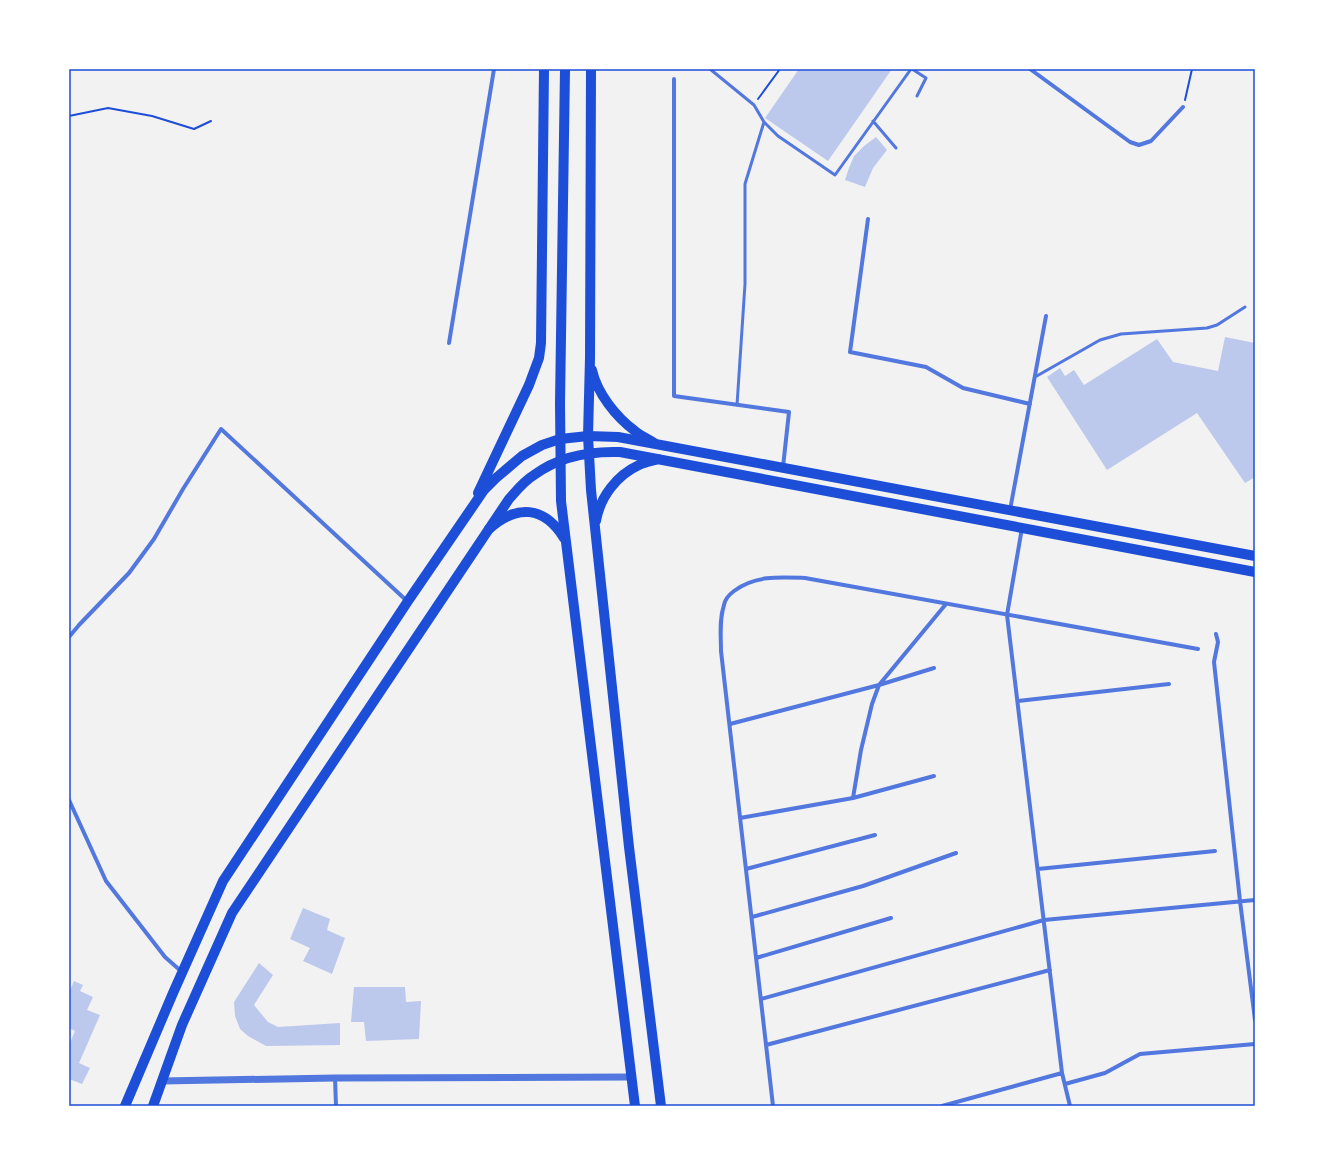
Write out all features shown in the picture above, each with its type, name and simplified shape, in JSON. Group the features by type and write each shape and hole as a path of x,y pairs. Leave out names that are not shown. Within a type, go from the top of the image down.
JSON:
{"main road":[{"path":"469,511 529,386 539,358 541,343 544,69"},
{"path":"565,69 560,501 635,1106"},
{"path":"591,69 590,358 588,436 590,490 629,847 661,1106"},
{"path":"590,358 593,375 609,404 635,431 654,443"},
{"path":"126,1106 223,881 408,601 484,490 522,456 542,445 560,439 588,436 609,436 654,443 1255,556"},
{"path":"153,1106 182,1025 232,913 509,499 521,485 533,475 560,461 589,453 620,452 1255,572"},
{"path":"595,528 598,511 603,498 613,485 624,474 639,464 658,459"},
{"path":"489,529 498,521 507,516 519,512 531,512 541,515 550,522 558,529 566,541"}],"street":[{"path":"449,343 494,69"},
{"path":"1030,69 1130,142 1139,145 1151,141 1183,107"},
{"path":"674,79 674,396 789,412 783,468"},
{"path":"868,219 850,352 926,367 963,388 1030,404"},
{"path":"1010,510 1046,316"},
{"path":"69,637 130,573 154,539 183,489 221,429 408,601"},
{"path":"1022,528 1007,615 1062,1073 1070,1106"},
{"path":"773,1106 722,651 721,622 724,604 729,595 750,581 769,577 805,578 1198,649"},
{"path":"852,798 861,750 872,704 879,685 946,604"},
{"path":"1216,634 1218,642 1214,662 1240,901 1255,1020"},
{"path":"730,724 879,685 934,668"},
{"path":"1018,701 1169,684"},
{"path":"740,818 852,798 934,776"},
{"path":"69,800 106,881 165,957 183,972"},
{"path":"746,869 875,835"},
{"path":"1038,869 1215,851"},
{"path":"752,917 863,886 956,853"},
{"path":"761,999 1044,920 1255,900"},
{"path":"756,958 891,918"},
{"path":"766,1045 1050,970"},
{"path":"1065,1084 1105,1073 1140,1054 1255,1044"},
{"path":"942,1106 1062,1073"},
{"path":"162,1081 335,1078 632,1078"},
{"path":"335,1078 336,1106"}],"lane":[{"path":"710,69 754,105 764,122 778,136 835,175 912,69 926,78 917,96"},
{"path":"873,121 896,148"},
{"path":"737,405 745,284 745,184 764,122"},
{"path":"1035,377 1100,340 1121,334 1217,325 1245,307"}],"path":[{"path":"754,105 780,69"},
{"path":"1183,107 1192,69"},
{"path":"69,116 108,108 152,116 194,129 211,121"}],"building":[{"path":"799,69 892,69 828,161 765,118"},
{"path":"876,137 887,150 873,168 865,187 845,180 854,156"},
{"path":"1225,337 1255,343 1255,477 1245,483 1197,413 1107,470 1047,377 1060,368 1065,376 1074,370 1084,385 1157,339 1173,362 1218,371"},
{"path":"303,908 330,919 327,930 345,938 332,974 303,961 310,948 290,939"},
{"path":"259,963 273,975 254,1005 268,1022 278,1027 340,1023 340,1045 266,1046 248,1036 240,1029 235,1016 234,1002"},
{"path":"74,981 83,985 80,991 93,997 87,1010 100,1015 79,1063 90,1068 82,1084 69,1079 69,1045 75,1031 69,1028 69,993"},
{"path":"354,987 405,987 406,1002 421,1001 419,1039 366,1041 364,1022 351,1022"}]}
